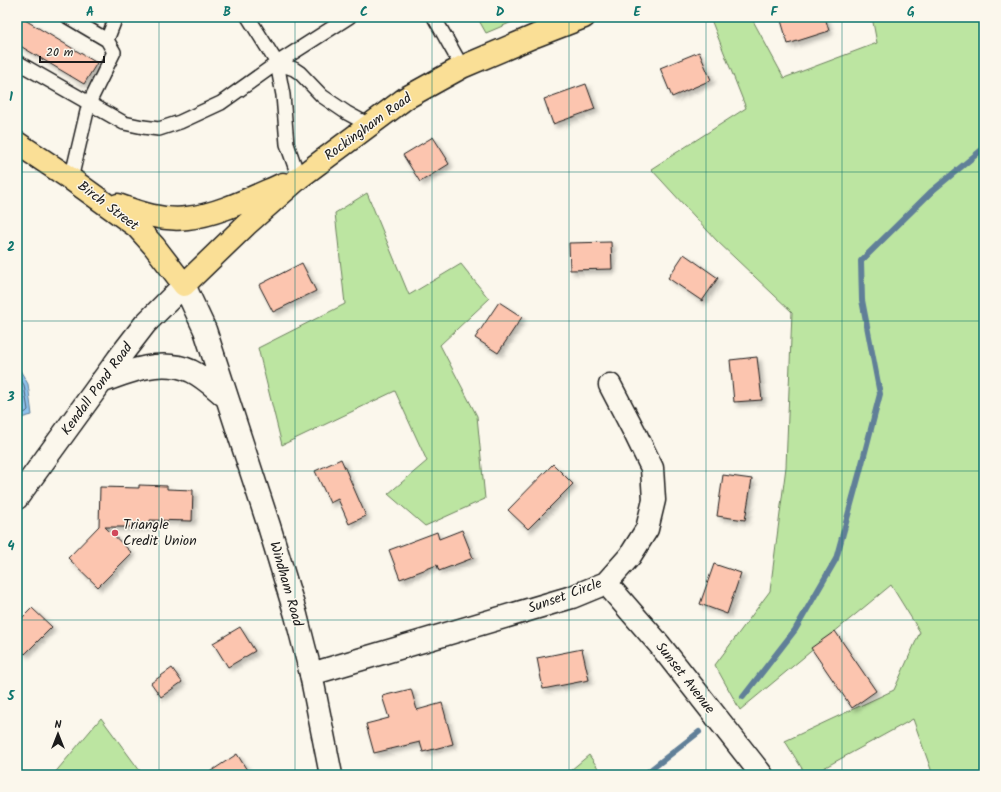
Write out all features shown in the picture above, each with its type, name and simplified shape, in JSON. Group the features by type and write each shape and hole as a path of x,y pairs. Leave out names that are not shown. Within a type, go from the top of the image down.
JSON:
{"main road":[{"name":"Rockingham Road","path":"184,285 246,225 299,178 406,98 462,67 584,17"},
{"name":"Birch Street","path":"17,143 71,179 136,226 154,246 184,285"},
{"path":"98,198 145,214 187,218 207,214 227,207 299,178"}],"street":[{"name":"Kendall Pond Road","path":"17,498 145,324 184,285"},
{"name":"Windham Road","path":"184,285 204,330 269,526 296,615 311,674 331,775"},
{"path":"101,382 127,372 144,368 157,366 175,367 191,371 207,381 226,397"},
{"name":"Sunset Circle","path":"311,674 572,596 606,583 630,556 647,529 654,500 652,468 610,385"},
{"name":"Sunset Avenue","path":"606,583 659,644 762,775"}],"lane":[{"path":"68,17 107,40 114,52 89,103 71,179"},
{"path":"107,40 116,17"},
{"path":"248,17 276,63 283,96 287,144 299,178"},
{"path":"17,62 124,123 159,129 180,122 221,103 276,63 349,17"},
{"path":"434,17 462,67"},
{"path":"276,63 294,69 300,73 322,96 347,113 369,125"}],"green space":[{"path":"477,17 524,17 486,33"},
{"path":"710,17 751,17 784,78 877,43 872,17 984,17 984,775 933,775 913,719 811,775 806,775 785,741 894,690 920,632 891,585 740,710 715,665 770,591 786,467 792,312 717,241 651,169 746,108"},
{"path":"367,193 409,295 461,264 489,299 440,345 477,416 485,499 425,526 388,494 427,461 395,391 282,445 258,348 345,304 335,213"},
{"path":"101,718 143,775 53,775"},
{"path":"589,755 603,775 565,775"}],"water":[{"path":"17,365 28,384 32,415 17,419"}],"building":[{"path":"17,17 20,17 97,63 84,84 17,44"},
{"path":"780,17 825,17 829,31 788,44"},
{"path":"699,52 711,80 672,97 660,68"},
{"path":"586,84 595,109 553,124 544,99"},
{"path":"433,137 449,164 420,182 403,155"},
{"path":"611,242 612,269 570,270 569,243"},
{"path":"684,254 718,278 702,301 668,278"},
{"path":"302,263 316,291 273,312 259,285"},
{"path":"499,302 522,317 498,353 475,338"},
{"path":"757,357 762,400 734,402 730,360"},
{"path":"341,459 366,516 349,524 338,499 330,503 315,471"},
{"path":"553,464 573,484 528,529 508,510"},
{"path":"723,475 752,479 745,520 717,516"},
{"name":"Triangle Credit Union","path":"139,485 167,486 167,489 193,490 192,521 150,520 150,527 105,527 132,553 98,587 68,558 99,526 100,487 139,488"},
{"path":"462,530 473,558 439,571 437,565 400,579 389,550 437,532 439,539"},
{"path":"714,564 741,573 727,614 700,604"},
{"path":"32,608 52,627 25,654 17,646 17,623"},
{"path":"240,627 255,651 228,667 213,643"},
{"path":"835,631 876,691 852,708 811,648"},
{"path":"582,649 589,680 543,689 537,658"},
{"path":"172,668 182,682 161,697 151,683"},
{"path":"411,689 417,710 442,703 453,744 423,752 420,742 374,753 366,724 389,718 382,696"},
{"path":"237,754 250,775 205,775"}],"waterway":[{"path":"743,697 795,630 836,559 859,475 880,394 862,300 861,261 932,191 984,148"},
{"path":"644,775 699,732"}],"place":[{"name":"Triangle Credit Union","path":"115,533"}]}
